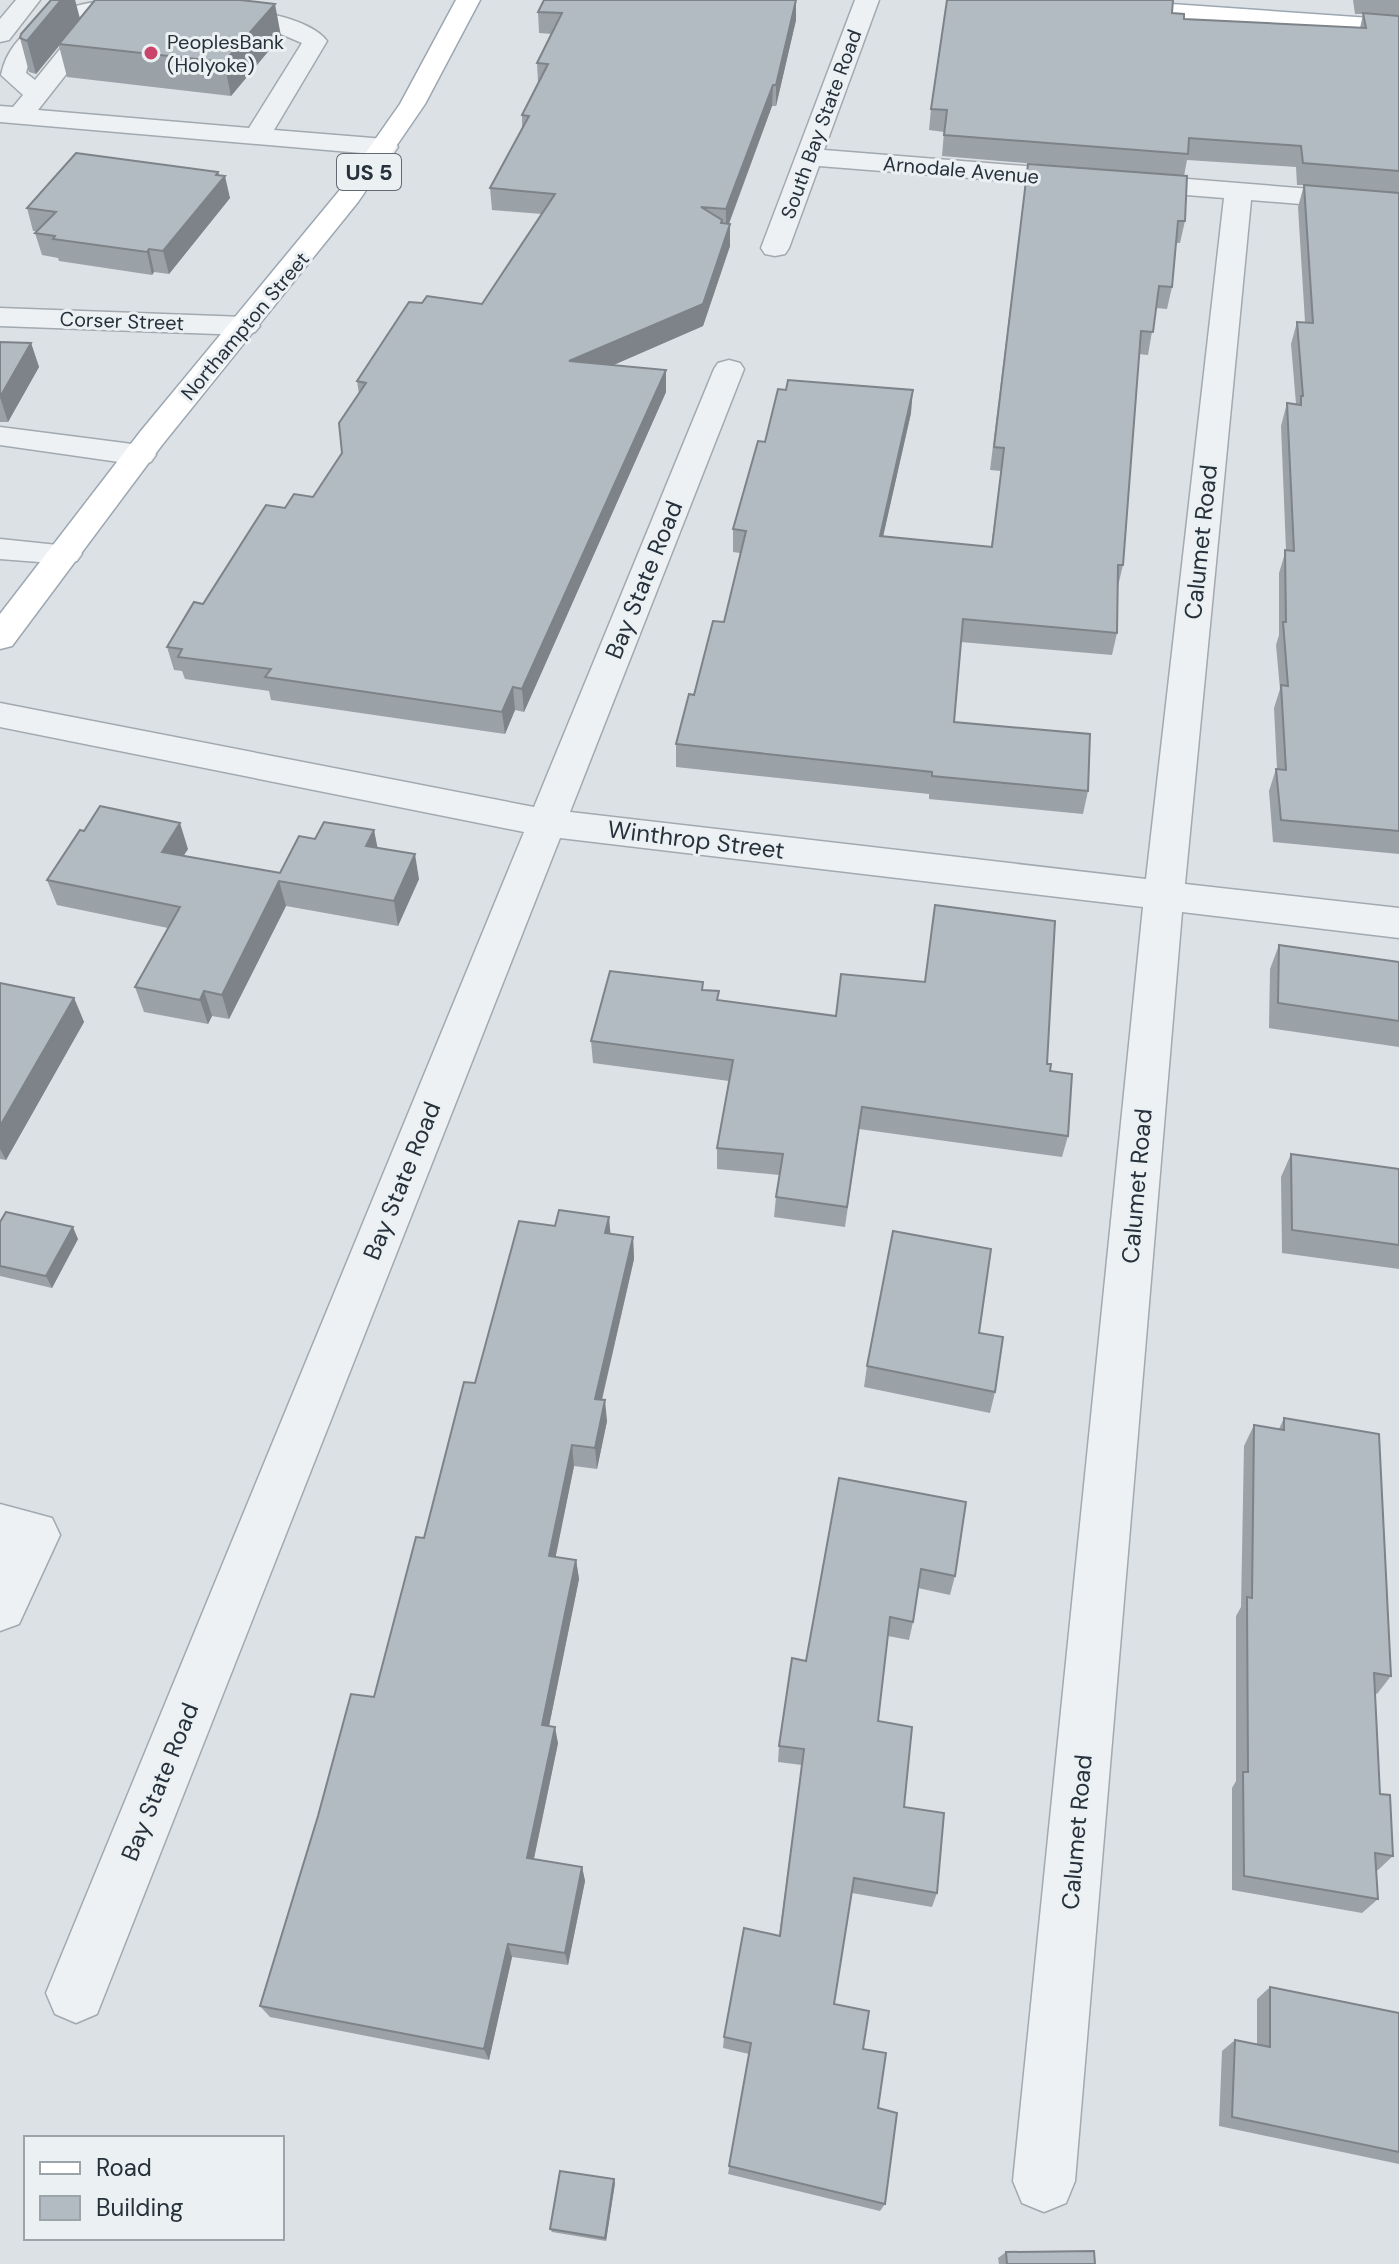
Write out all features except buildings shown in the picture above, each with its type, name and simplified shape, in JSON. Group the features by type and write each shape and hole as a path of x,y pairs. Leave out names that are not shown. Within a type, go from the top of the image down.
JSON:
{"main road":[{"name":"Northampton Street","path":"0,638 201,375 245,326 364,179 425,86 468,0"},
{"path":"1012,0 1399,27"},
{"path":"1338,0 1399,4"}],"street":[{"path":"0,35 28,0"},
{"name":"South Bay State Road","path":"775,248 867,0"},
{"path":"37,94 13,75 22,54 56,18 78,9 168,13"},
{"path":"10,115 37,94 105,9"},
{"path":"200,16 245,18 298,28 315,41 257,136"},
{"path":"10,115 385,147"},
{"name":"Arnodale Avenue","path":"810,157 1399,204"},
{"name":"Calumet Road","path":"1044,2181 1164,894 1238,193"},
{"name":"Corser Street","path":"0,317 245,326"},
{"name":"Bay State Road","path":"76,1993 729,369"},
{"path":"0,436 140,455"},
{"path":"0,549 65,554"},
{"name":"Winthrop Street","path":"0,715 546,823 1399,923"},
{"path":"0,1528 34,1535 0,1606"}],"place":[{"name":"PeoplesBank (Holyoke)","path":"151,53"}]}
